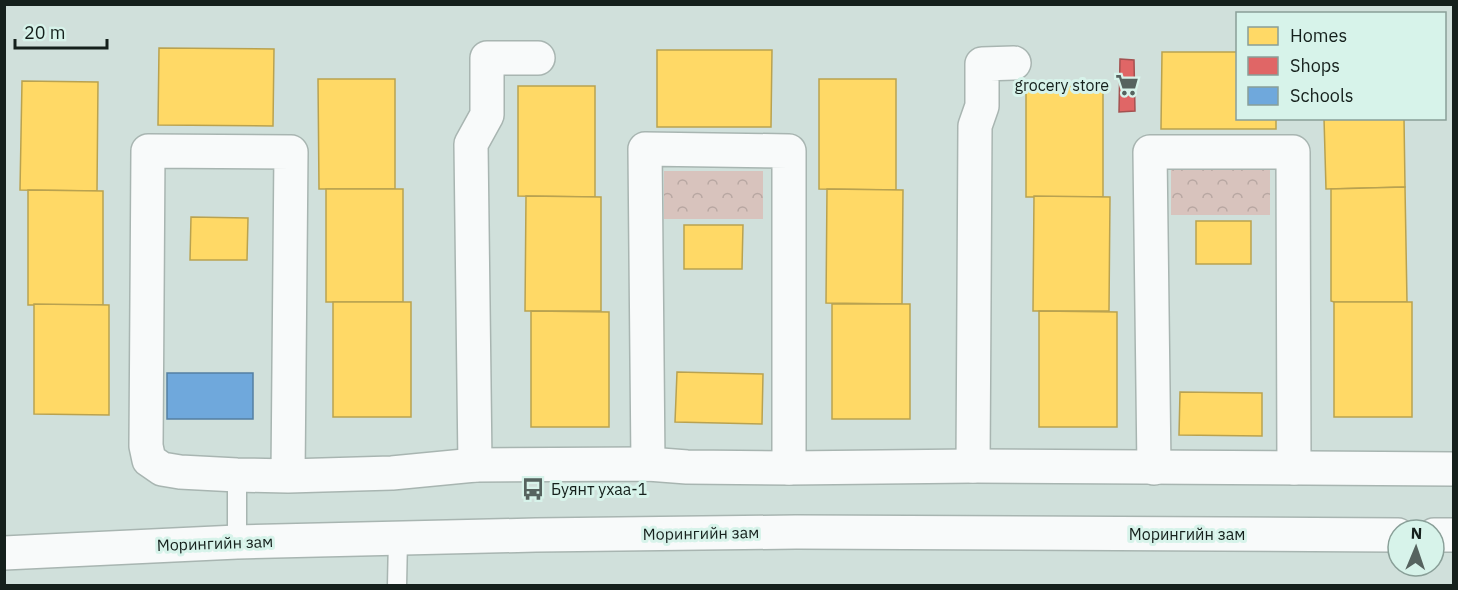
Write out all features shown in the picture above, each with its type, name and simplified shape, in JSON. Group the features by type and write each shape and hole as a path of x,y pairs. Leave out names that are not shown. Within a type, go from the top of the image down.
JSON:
{"street":[{"path":"475,465 471,144 487,115 487,58 538,58"},
{"path":"973,466 975,126 982,106 982,64 1014,63"},
{"path":"648,464 645,149 789,152 789,468"},
{"path":"288,476 291,153 148,151 146,446 149,459 162,469 180,472 288,476 392,473 475,465 1454,469"},
{"path":"1154,468 1149,152 1293,152 1294,468"},
{"name":"Морингийн зам","path":"4,553 237,542 808,532 1386,535"}],"lane":[{"path":"237,475 237,542"},
{"path":"397,585 398,538"}],"green space":[{"path":"1171,166 1270,167 1270,215 1171,215"},
{"path":"664,171 763,171 763,219 664,219"}],"building: Homes":[{"path":"159,48 274,49 273,126 158,125"},
{"path":"657,50 772,50 771,127 657,127"},
{"path":"1162,52 1236,52 1236,120 1276,120 1276,129 1161,129"},
{"path":"318,79 395,79 395,189 319,189"},
{"path":"819,79 896,79 896,190 819,189"},
{"path":"22,81 98,82 97,191 20,190"},
{"path":"518,86 595,86 595,197 518,196"},
{"path":"1026,86 1103,86 1103,197 1026,197"},
{"path":"1324,120 1404,120 1405,187 1326,189"},
{"path":"1405,187 1407,302 1331,301 1331,189"},
{"path":"326,189 403,189 403,302 326,302"},
{"path":"827,189 903,190 902,304 826,303"},
{"path":"28,190 103,191 103,305 28,305"},
{"path":"526,196 601,197 601,311 525,311"},
{"path":"1034,196 1110,197 1109,311 1033,311"},
{"path":"191,217 248,218 247,260 190,260"},
{"path":"1196,221 1251,221 1251,264 1196,264"},
{"path":"684,225 743,225 742,269 684,269"},
{"path":"333,302 411,302 411,417 333,417"},
{"path":"1334,302 1412,302 1412,417 1334,417"},
{"path":"34,304 109,305 109,415 34,414"},
{"path":"832,304 910,304 910,419 832,419"},
{"path":"531,311 609,312 609,427 531,427"},
{"path":"1039,311 1117,312 1117,427 1039,427"},
{"path":"677,372 763,374 762,424 675,422"},
{"path":"1180,392 1262,393 1262,436 1179,435"}],"building: Shops":[{"name":"grocery store","path":"1120,59 1134,60 1135,111 1119,112"}],"building: Schools":[{"path":"167,373 253,373 253,419 167,419"}],"place":[{"name":"grocery store","path":"1127,85"},
{"name":"Буянт ухаа-1","path":"533,489"}]}
